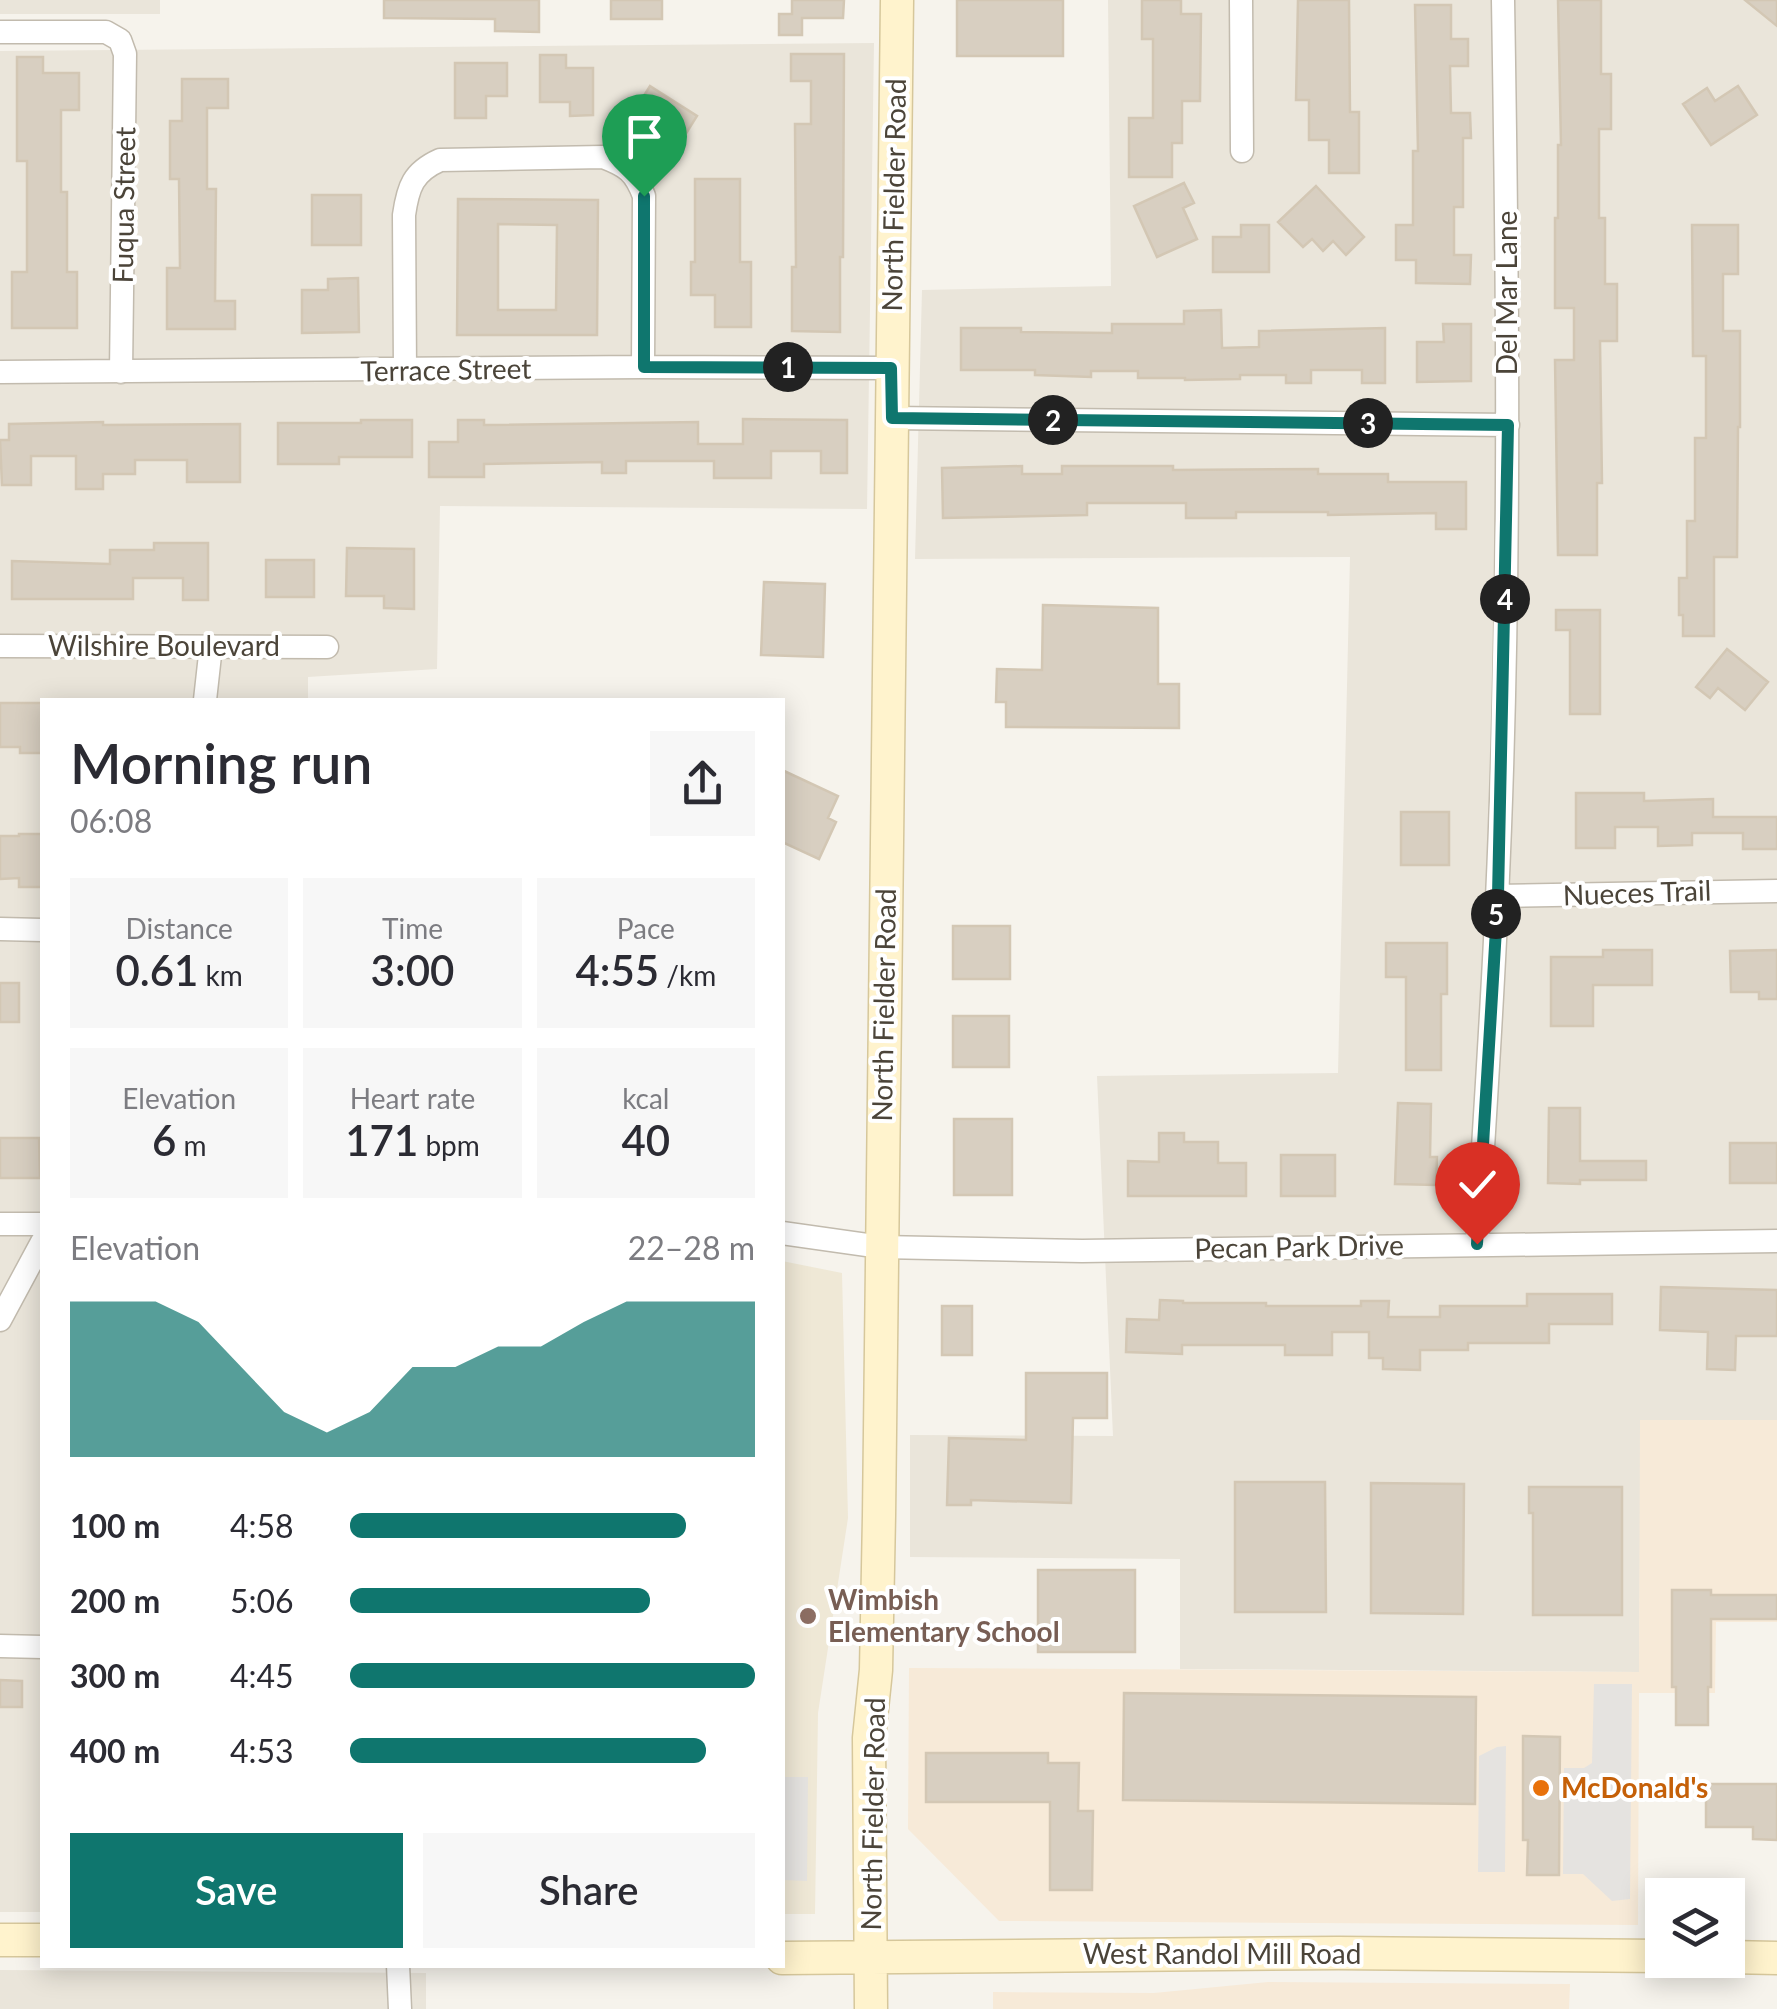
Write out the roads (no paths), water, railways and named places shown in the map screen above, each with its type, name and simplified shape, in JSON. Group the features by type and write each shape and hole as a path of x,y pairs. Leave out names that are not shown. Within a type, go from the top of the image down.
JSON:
{"main road":[{"name":"North Fielder Road","path":"871,2009 869,1738 878,1630 897,0"},
{"path":"0,1940 40,1940"},
{"name":"West Randol Mill Road","path":"785,1958 1338,1952 1645,1956"},
{"path":"1745,1957 1777,1958"}],"street":[{"path":"1241,0 1242,151"},
{"name":"Del Mar Lane","path":"1477,1244 1498,896 1508,425 1503,0"},
{"name":"Fuqua Street","path":"0,32 106,32 120,40 125,54 121,372"},
{"path":"405,370 404,214 407,194 426,166 440,160 603,157 622,164 637,178 644,196 644,367"},
{"name":"Terrace Street","path":"0,372 891,368"},
{"path":"892,418 1508,425"},
{"name":"Wilshire Boulevard","path":"0,646 327,647"},
{"path":"205,698 211,646"},
{"name":"Nueces Trail","path":"1498,896 1777,891"},
{"path":"0,929 40,930"},
{"path":"0,1224 40,1224"},
{"name":"Pecan Park Drive","path":"785,1233 882,1247 1082,1250 1777,1242"},
{"path":"0,1320 40,1246"},
{"path":"0,1646 40,1647"},
{"path":"398,1968 400,2009"}],"place":[{"name":"Wimbish Elementary School","path":"808,1616"},
{"name":"McDonald's","path":"1541,1788"}]}
